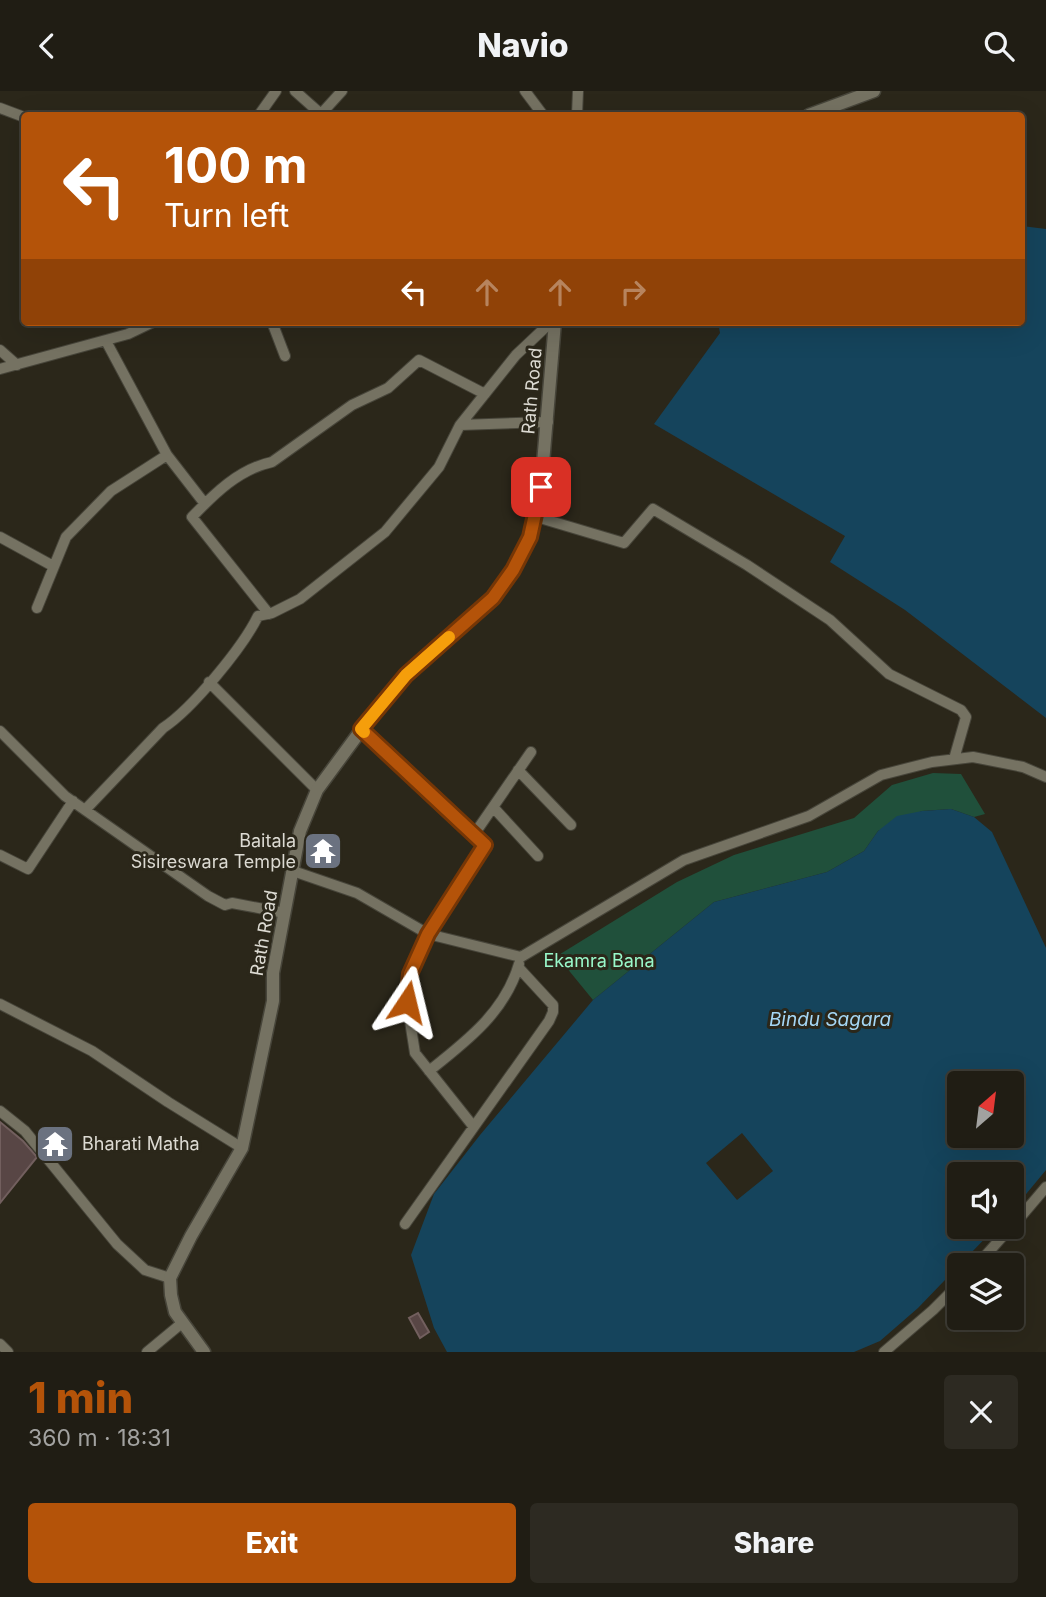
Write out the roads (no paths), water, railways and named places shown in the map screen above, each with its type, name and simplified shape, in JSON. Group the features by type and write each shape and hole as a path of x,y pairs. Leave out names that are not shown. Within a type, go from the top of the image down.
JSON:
{"street":[{"path":"261,112 276,91"},
{"path":"295,91 319,112"},
{"path":"324,112 342,91"},
{"path":"525,91 541,112"},
{"path":"577,112 578,91"},
{"path":"817,112 874,91"},
{"path":"0,108 21,116"},
{"path":"0,369 106,341 145,326"},
{"path":"274,326 285,355"},
{"path":"85,810 163,728 178,718 243,644 258,616 269,614 300,599 385,532 439,467 460,425 516,355 549,326"},
{"name":"Rath Road","path":"170,1278 191,1235 242,1148 272,1001 273,973 300,831 317,790 361,729 406,675 493,598 513,570 530,537 536,514 548,422 553,326"},
{"path":"106,341 167,455 205,504"},
{"path":"0,350 17,365"},
{"path":"269,614 192,517 221,487 262,464 272,462 352,405 387,388 419,360 485,394"},
{"path":"460,425 548,422"},
{"path":"37,608 66,537 111,491 167,455"},
{"path":"536,514 540,518 624,543 653,509 747,565 830,620 889,674 961,710 966,717 954,759"},
{"path":"0,537 53,566"},
{"path":"209,682 317,790"},
{"path":"361,729 485,845 428,934 410,974 407,1002 415,1053 473,1126"},
{"path":"0,731 73,801 170,870 225,905 285,913"},
{"path":"473,836 531,751"},
{"path":"429,1071 491,1018 504,999 520,962 684,860 809,816 881,775 932,762 973,757 1023,767 1046,777"},
{"path":"518,770 571,825"},
{"path":"0,855 28,869 73,801"},
{"path":"493,807 538,856"},
{"path":"293,871 356,893 428,934 520,962 553,1005 549,1021 405,1224"},
{"path":"1,1008 92,1051 168,1103 242,1148"},
{"path":"0,1111 26,1131 117,1244 145,1270 170,1278 174,1311 204,1352"},
{"path":"1024,1212 1046,1187"},
{"path":"988,1253 1000,1239"},
{"path":"884,1352 947,1296"},
{"path":"146,1352 182,1324"},
{"path":"0,1344 8,1352"}],"water":[{"path":"1025,226 1046,229 1046,718 905,610 830,562 845,536 654,424 720,333 719,326 1025,326"},
{"name":"Bindu Sagara","path":"951,809 974,817 992,832 1046,948 1046,1170 1024,1197 1024,1162 947,1162 947,1239 984,1239 971,1253 947,1253 947,1278 880,1341 854,1352 447,1352 434,1328 411,1255 434,1194 593,1000 714,902 827,872 864,851 878,831 897,816","holes":["742,1133 773,1171 737,1200 706,1163"]}],"place":[{"name":"Baitala Sisireswara Temple","path":"323,851"},
{"name":"Bharati Matha","path":"55,1144"}],"park label":[{"name":"Ekamra Bana","path":"599,961"}]}
